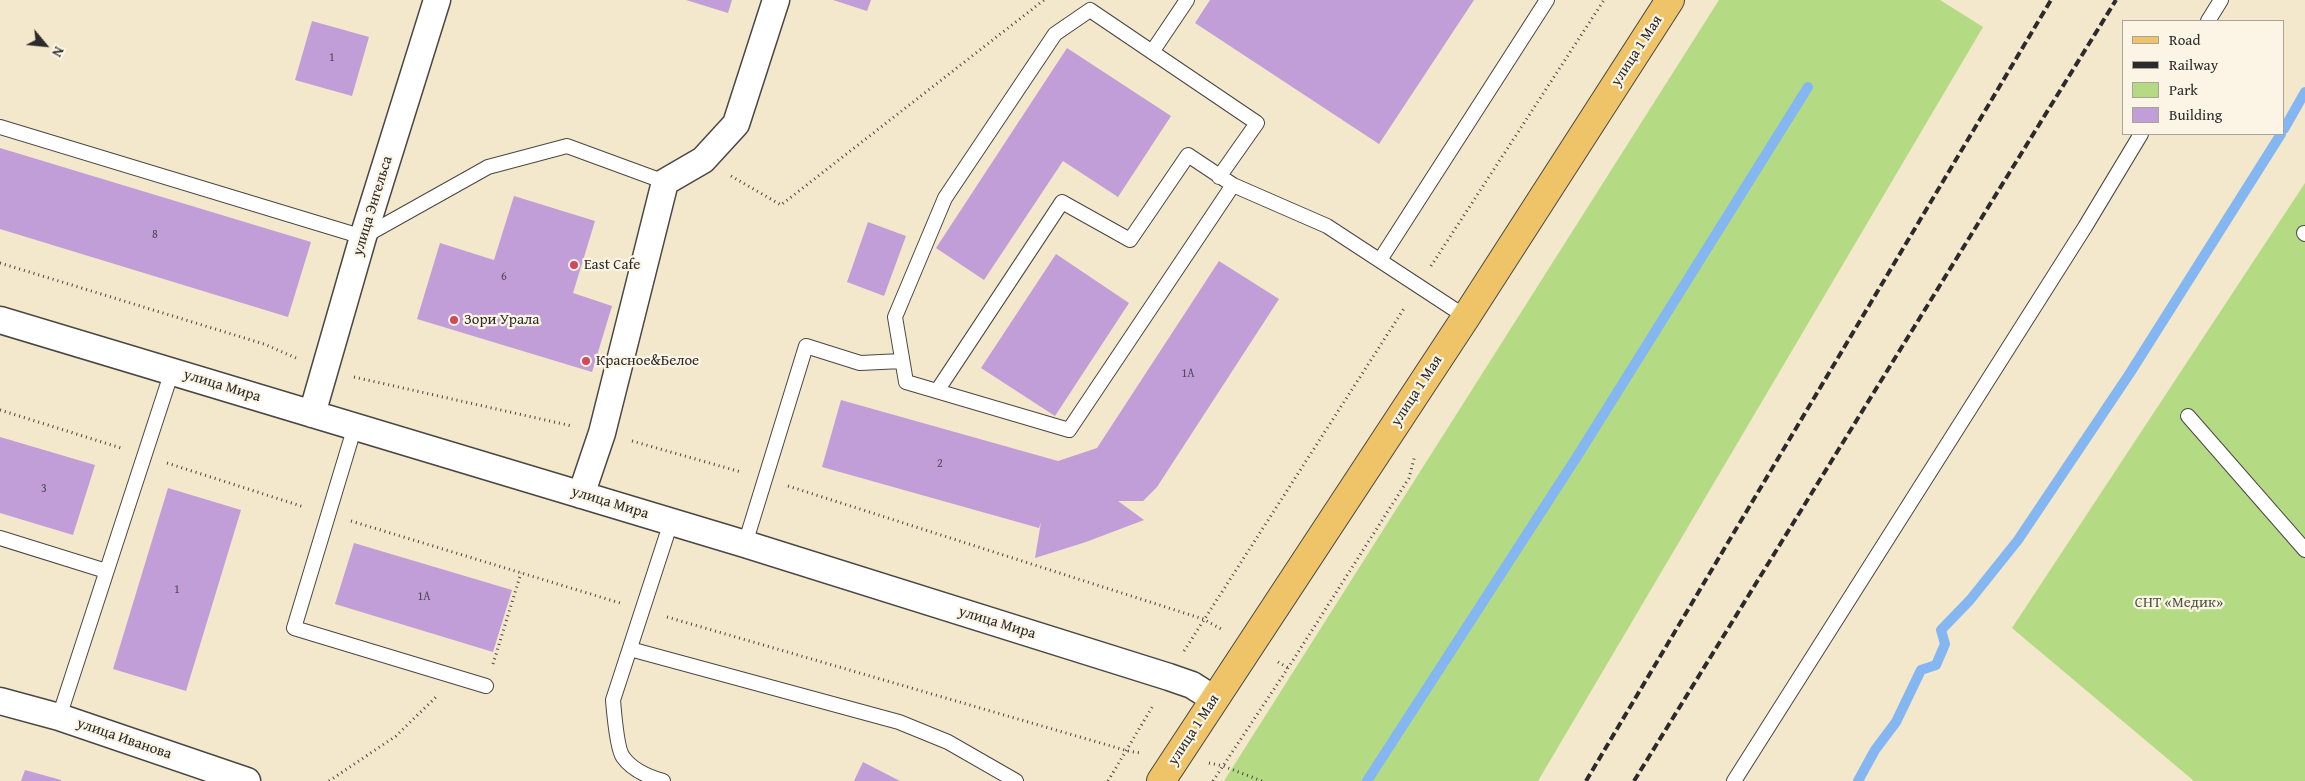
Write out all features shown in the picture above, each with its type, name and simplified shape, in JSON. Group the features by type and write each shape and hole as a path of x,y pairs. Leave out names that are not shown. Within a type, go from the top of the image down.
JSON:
{"main road":[{"name":"улица 1 Мая","path":"1161,781 1466,317 1670,0"}],"street":[{"name":"улица Энгельса","path":"312,414 363,237 437,0"},
{"path":"581,495 602,432 665,182 703,160 736,124 776,0"},
{"name":"улица Мира","path":"0,320 745,544 1169,677 1192,685 1214,699"},
{"name":"улица Иванова","path":"0,700 59,717 248,781"}],"lane":[{"path":"1152,52 1187,0"},
{"path":"1380,260 1547,0"},
{"path":"2209,20 2221,0"},
{"path":"1219,176 1256,123 1090,10 1055,34 945,198 895,317 906,382 1069,430 1233,185"},
{"path":"0,127 363,237 488,167 567,146 665,182"},
{"path":"1734,781 2080,235 2140,135"},
{"path":"937,391 1062,202 1130,240 1188,155 1233,185 1327,226 1466,317"},
{"path":"745,544 806,346 860,363 902,361"},
{"path":"59,717 172,371"},
{"path":"2188,416 2305,550"},
{"path":"354,426 294,628 486,686"},
{"path":"663,781 646,776 622,757 615,725 613,700 641,609 671,522"},
{"path":"0,538 106,571"},
{"path":"630,649 898,722 948,742 1016,781"}],"path":[{"path":"703,160 782,205 1044,0"},
{"path":"1108,781 1128,751 1203,619 1604,0"},
{"path":"0,263 264,344 324,371 602,432 765,478 1203,619 1288,668"},
{"path":"0,410 329,515 641,609 1128,751 1223,766 1262,781"},
{"path":"486,686 521,573"},
{"path":"329,781 396,736 424,709"}],"green space":[{"path":"1719,0 1940,0 1983,27 1538,781 1224,781"},
{"name":"СНТ «Медик»","path":"2305,183 2305,781 2194,781 2012,628"}],"building":[{"path":"686,0 732,0 728,13"},
{"path":"833,0 871,0 867,11"},
{"path":"1210,0 1474,0 1379,144 1195,23"},
{"path":"312,21 369,37 352,96 295,80"},
{"path":"1067,48 1171,116 1118,197 1063,161 984,280 936,248"},
{"path":"0,148 311,242 288,317 0,229"},
{"path":"514,196 595,221 573,293 612,306 592,372 417,319 440,243 494,260"},
{"path":"868,222 906,236 884,296 847,282"},
{"path":"1056,254 1129,303 1055,416 981,368"},
{"path":"1219,261 1279,299 1157,487 1143,501 1118,501 1144,520 1086,542 1035,558 1041,522 1039,528 822,467 841,400 1058,461 1097,448"},
{"path":"0,437 95,465 73,535 0,513"},
{"path":"168,488 241,510 186,691 113,669"},
{"path":"354,543 512,590 493,652 335,604"},
{"path":"863,762 900,781 854,781"},
{"path":"25,770 61,780 61,781 21,781"}],"waterway":[{"path":"1367,781 1578,455 1808,87"},
{"path":"2285,127 2305,92"},
{"path":"1858,781 1875,750 1896,722 1921,670 1936,665 1945,644 1941,630 1970,600 2018,540 2130,373 2280,135"}],"railway":[{"path":"1586,781 2051,0"},
{"path":"1634,781 2116,0"}],"place":[{"name":"East Cafe","path":"574,265"},
{"name":"Зори Урала","path":"454,320"},
{"name":"Красное&Белое","path":"586,361"}]}
